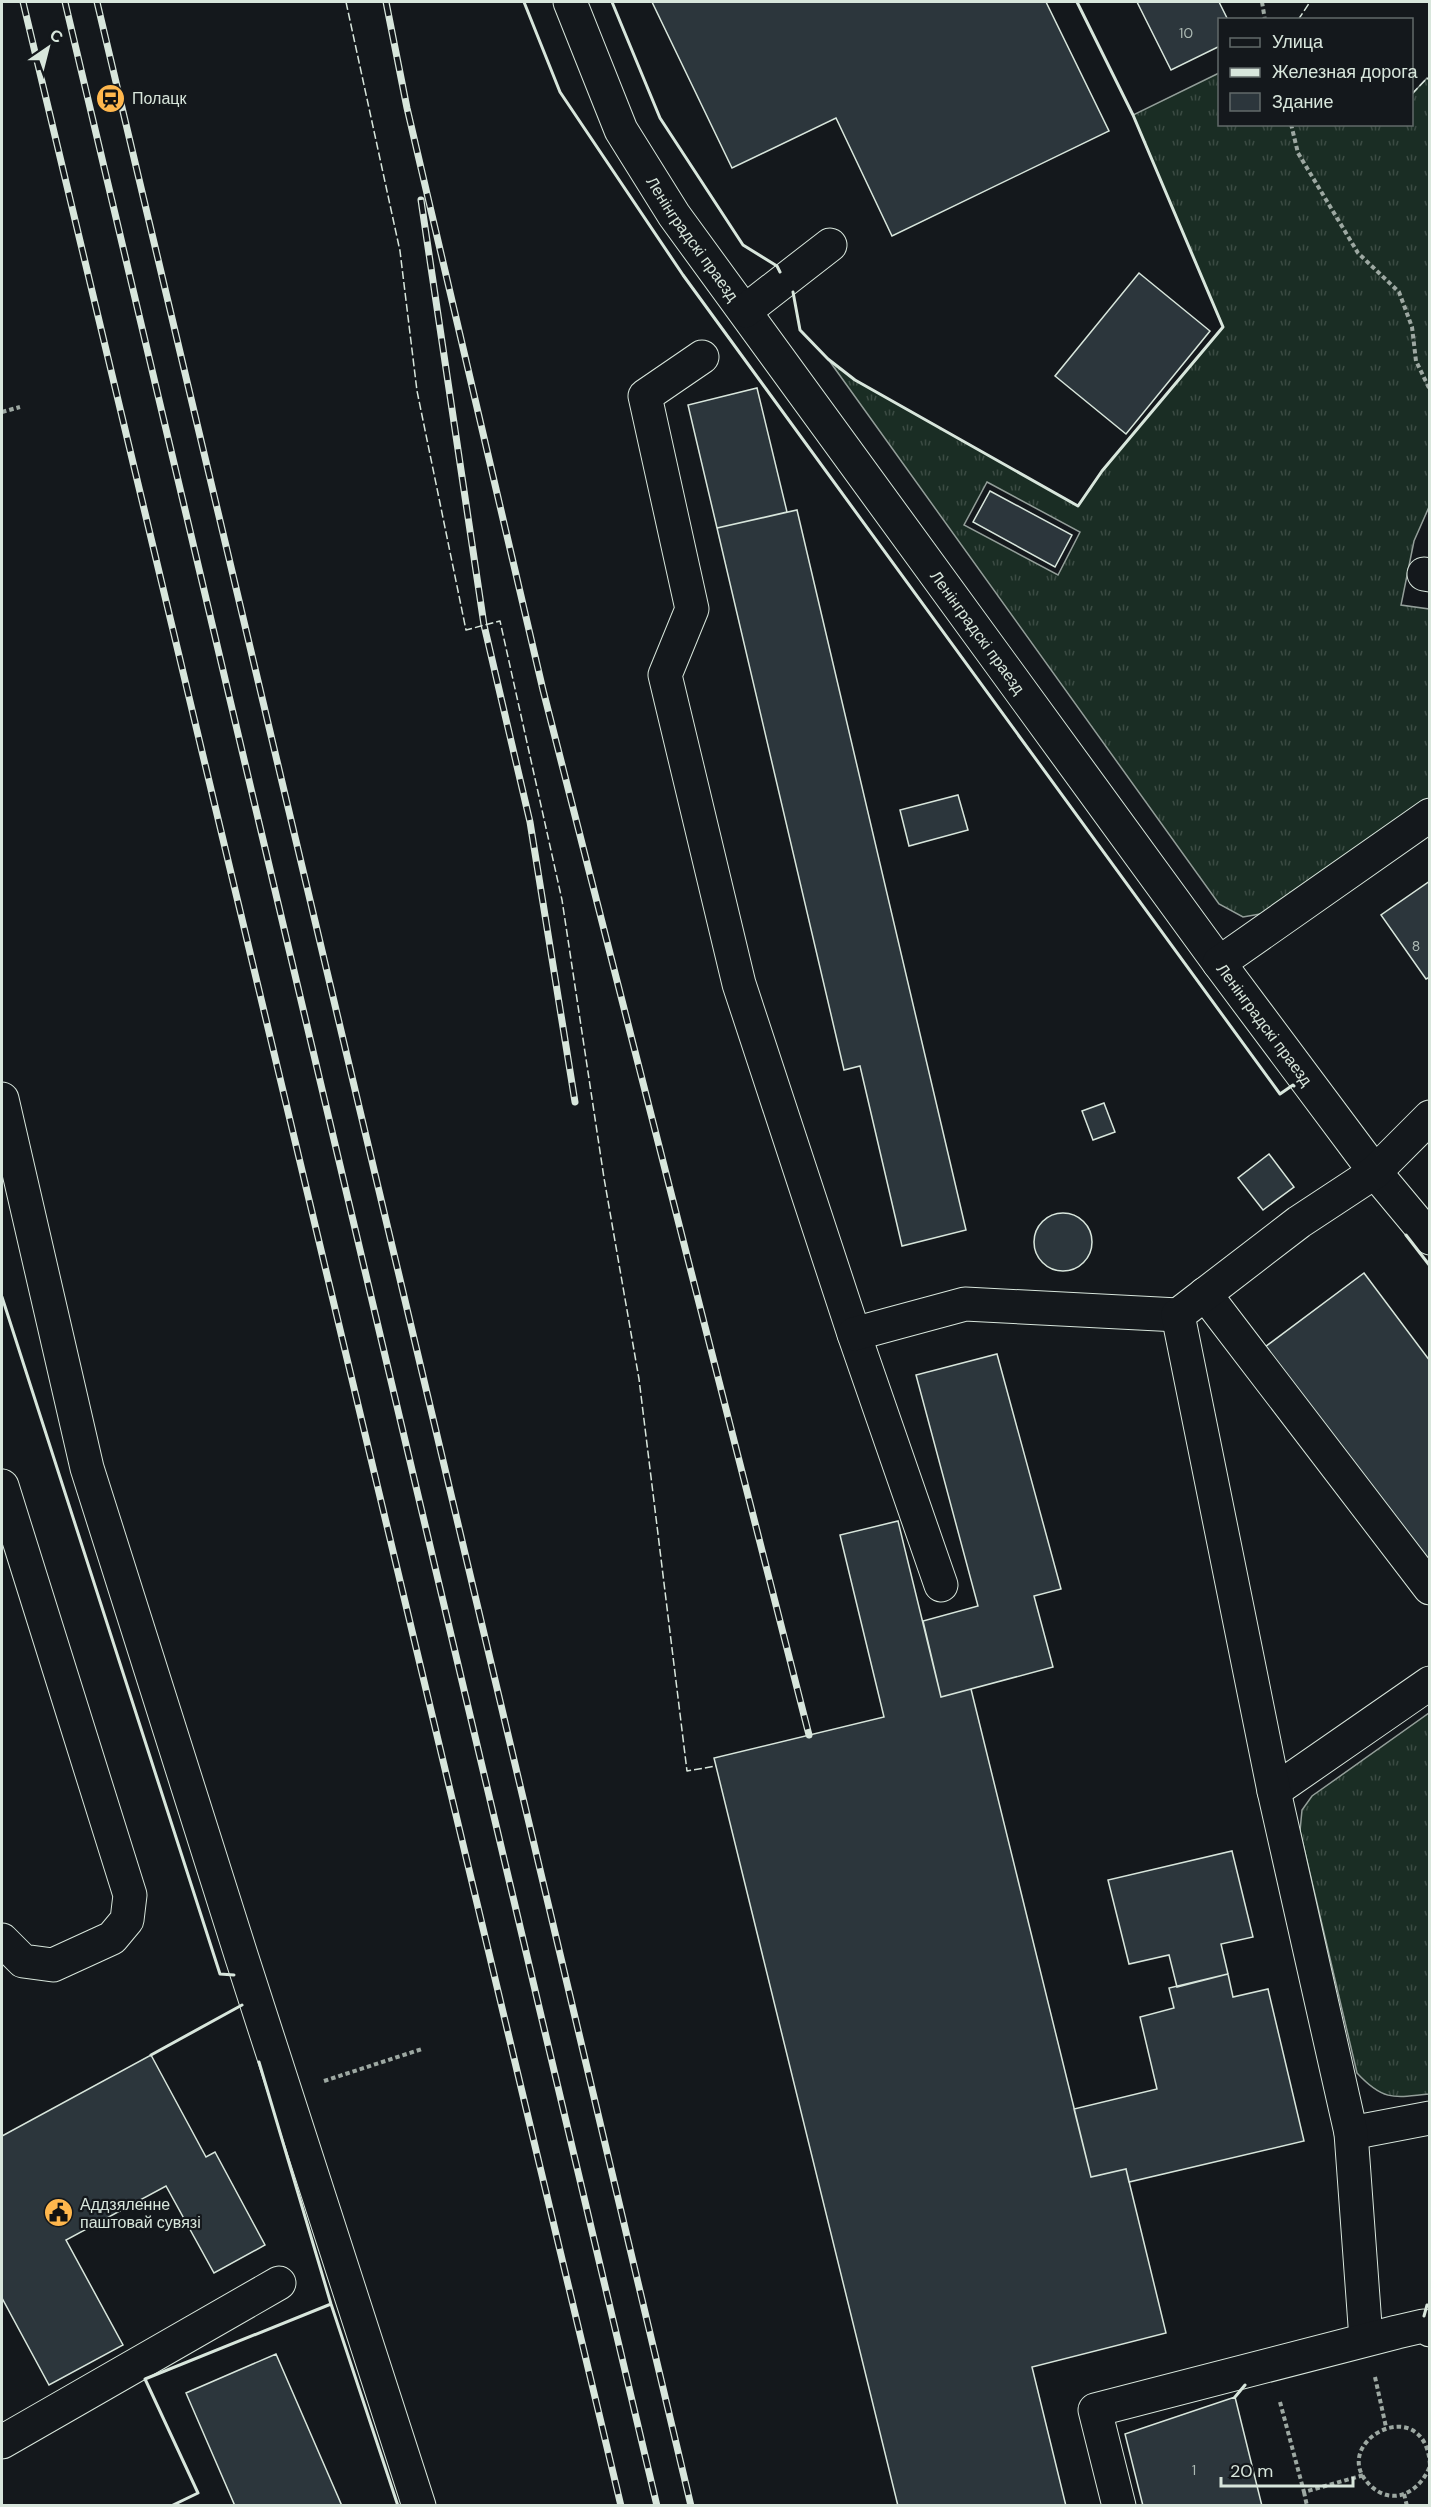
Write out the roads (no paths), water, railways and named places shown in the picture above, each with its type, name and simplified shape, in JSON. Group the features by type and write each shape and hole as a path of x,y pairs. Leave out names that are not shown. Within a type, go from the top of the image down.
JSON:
{"street":[{"name":"Ленінградскі праезд","path":"570,2 621,130 674,215 1219,963 1375,1172 1430,1238"},
{"path":"745,311 830,245"},
{"path":"702,357 645,396 692,609 665,675 739,984 854,1334 941,1585"},
{"path":"1219,963 1430,815"},
{"path":"2,1099 87,1468 419,2505"},
{"path":"854,1334 965,1304 1178,1315 1299,1222 1375,1172 1430,1117"},
{"path":"1205,1294 1430,1588"},
{"path":"1178,1315 1274,1791 1351,2133 1366,2340"},
{"path":"2,1486 130,1895 127,1920 112,1938 53,1965 23,1961 2,1940"},
{"path":"1274,1791 1430,1683"},
{"path":"1351,2133 1430,2118"},
{"path":"2,2442 279,2283"},
{"path":"1119,2505 1095,2410 1423,2326 1430,2330"}],"railway":[{"path":"23,2 621,2506"},
{"path":"65,2 657,2506"},
{"path":"97,2 691,2506"},
{"path":"386,2 407,108 543,690 809,1735"},
{"path":"421,200 484,625 530,822 575,1102"}],"place":[{"name":"Полацк","path":"111,98"},
{"name":"Аддзяленне паштовай сувязі","path":"59,2213"}]}
